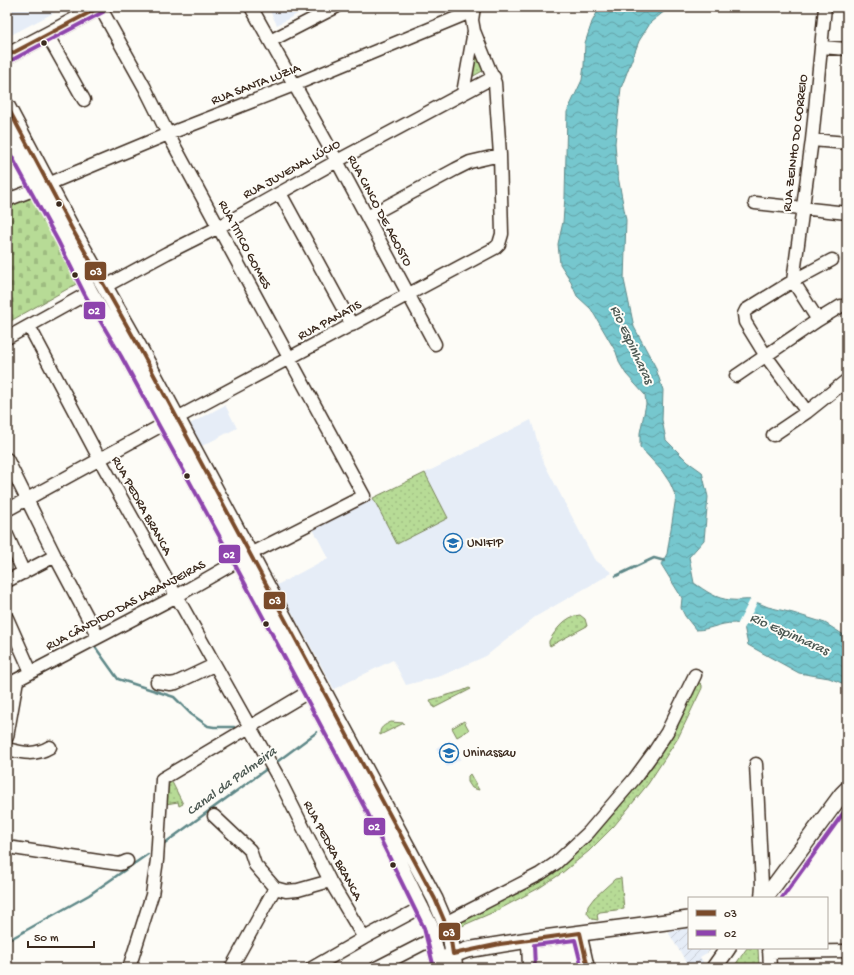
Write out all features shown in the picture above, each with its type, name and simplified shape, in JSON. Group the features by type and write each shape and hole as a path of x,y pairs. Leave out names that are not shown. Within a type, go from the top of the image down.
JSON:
{"main road":[{"path":"7,56 48,36 100,7"},
{"path":"7,106 63,238 90,292 126,353 171,421 357,768 430,926 434,938 437,966 454,961 467,950 528,940 688,919"},
{"path":"7,135 42,187 139,347 171,421"},
{"path":"245,557 310,691 435,899 448,931 454,961"},
{"path":"766,897 847,788"},
{"path":"776,897 847,798"},
{"path":"714,968 727,949"},
{"path":"722,968 735,949"}],"street":[{"name":"RUA TITICO GOMES","path":"100,7 364,496"},
{"name":"RUA CINCO DE AGOSTO","path":"251,7 337,161 435,344"},
{"path":"270,41 336,7"},
{"name":"RUA ZEINHO DO CORREIO","path":"793,281 812,140 825,7"},
{"path":"367,217 470,162 500,155 496,83 474,31 472,20 474,9"},
{"name":"RUA SANTA LUZIA","path":"7,200 42,187 168,134 294,85 474,9"},
{"path":"463,93 474,31"},
{"path":"48,36 84,100"},
{"path":"821,47 847,49"},
{"name":"RUA JUVENAL LÚCIO","path":"104,287 218,227 494,77"},
{"path":"812,140 847,143"},
{"name":"RUA PANATIS","path":"7,510 495,248 499,244 502,234 500,155"},
{"path":"280,192 352,325"},
{"path":"755,203 847,213"},
{"path":"807,412 766,356 744,322 744,314 746,310 793,281 832,260"},
{"path":"793,281 818,320"},
{"path":"7,338 90,292"},
{"path":"736,376 841,306"},
{"name":"RUA PEDRA BRANCA","path":"30,326 100,460 175,597 278,777 330,881 364,938"},
{"path":"773,434 807,412 847,380"},
{"path":"7,459 55,556 98,637"},
{"name":"RUA CÂNDIDO DAS LARANJEIRAS","path":"12,682 175,597 245,557 364,496"},
{"path":"7,535 24,573"},
{"path":"7,581 55,556"},
{"path":"7,619 31,672"},
{"path":"157,682 170,684 176,683 214,665"},
{"path":"376,968 448,931 556,863 583,838 635,778 654,752 666,732 695,675"},
{"path":"7,737 12,682"},
{"path":"129,968 152,895 158,844 162,779 310,691"},
{"path":"7,749 33,754 44,751 50,747"},
{"path":"756,764 762,885 761,897"},
{"path":"214,816 250,850 255,865 275,888 298,890 330,881"},
{"path":"7,847 120,864 128,862"},
{"path":"231,968 275,888"},
{"path":"312,968 422,907"},
{"path":"580,933 588,968"},
{"path":"528,940 529,968"},
{"path":"770,968 769,950 847,951"}],"shaded area":[{"path":"7,7 65,7 7,37"},
{"path":"268,7 310,7 277,25"},
{"path":"225,405 237,428 200,447 188,425"},
{"name":"UNIFIP","path":"531,420 544,463 594,559 612,573 535,617 486,656 441,676 406,685 393,660 334,689 277,585 328,558 313,529"},
{"name":"Uninassau","path":"450,740 461,759 447,767 436,748"},
{"path":"688,928 688,949 709,949 710,951 700,957 705,965 703,968 690,968 668,932"}],"green space":[{"path":"476,40 486,69 470,78"},
{"path":"31,194 78,283 7,323 7,204"},
{"path":"425,473 448,518 397,544 373,498"},
{"path":"580,615 585,619 587,626 550,646 549,641 562,624 570,618"},
{"path":"700,683 702,688 678,738 648,784 614,826 589,851 562,873 539,888 496,911 455,929 453,924 582,847 646,773 696,684"},
{"path":"469,688 471,689 434,708 430,700 462,691"},
{"path":"464,721 469,730 457,737 452,728"},
{"path":"391,722 404,723 380,735 381,728"},
{"path":"470,774 479,790 472,788 468,782 468,776"},
{"path":"172,782 183,804 179,806 178,802 166,804 165,786"},
{"path":"621,878 624,909 600,912 597,914 598,920 592,919 587,913 588,906 594,898 615,879"},
{"path":"746,949 758,949 759,968 733,968"}],"water":[{"name":"Rio Espinharas","path":"600,7 670,7 651,22 639,41 621,88 615,143 617,171 626,220 624,280 634,327 655,366 663,390 662,420 666,440 688,462 702,472 708,497 704,540 689,557 694,583 711,594 721,598 753,600 741,624 729,623 702,630 696,630 685,616 681,608 682,598 661,564 667,554 676,497 670,483 662,471 640,447 640,433 646,404 645,395 626,374 620,364 616,352 591,309 577,296 569,278 560,264 558,244 563,222 565,197 567,112 582,80 585,43 592,22"},
{"name":"Rio Espinharas","path":"756,602 768,607 825,623 847,637 847,685 829,678 799,673 748,645 744,626"}],"pier":[{"path":"751,598 758,601 743,631 741,625 737,625"}],"waterway":[{"name":"Canal da Palmeira","path":"616,576 654,558 665,561"},
{"path":"93,644 118,679 174,697 191,714 208,726 234,727"},
{"name":"Canal da Palmeira","path":"274,764 317,732"},
{"name":"Canal da Palmeira","path":"162,845 268,768"},
{"name":"Canal da Palmeira","path":"7,941 89,895 148,854"},
{"name":"Canal da Palmeira","path":"7,958 8,968"}],"transit line":[{"name":"03","path":"7,56 100,7"},
{"name":"02","path":"10,61 103,12"},
{"name":"03","path":"7,106 71,227 139,347 435,899 450,934 453,954 500,944 580,933 588,968"},
{"name":"02","path":"7,148 58,241 85,295 121,356 234,563 367,812 424,928 434,968"},
{"name":"02","path":"783,897 847,808"},
{"name":"02","path":"535,968 534,945 575,940 582,968"}],"place":[{"name":"UNIFIP","path":"453,543"},
{"name":"Uninassau","path":"449,753"}]}
